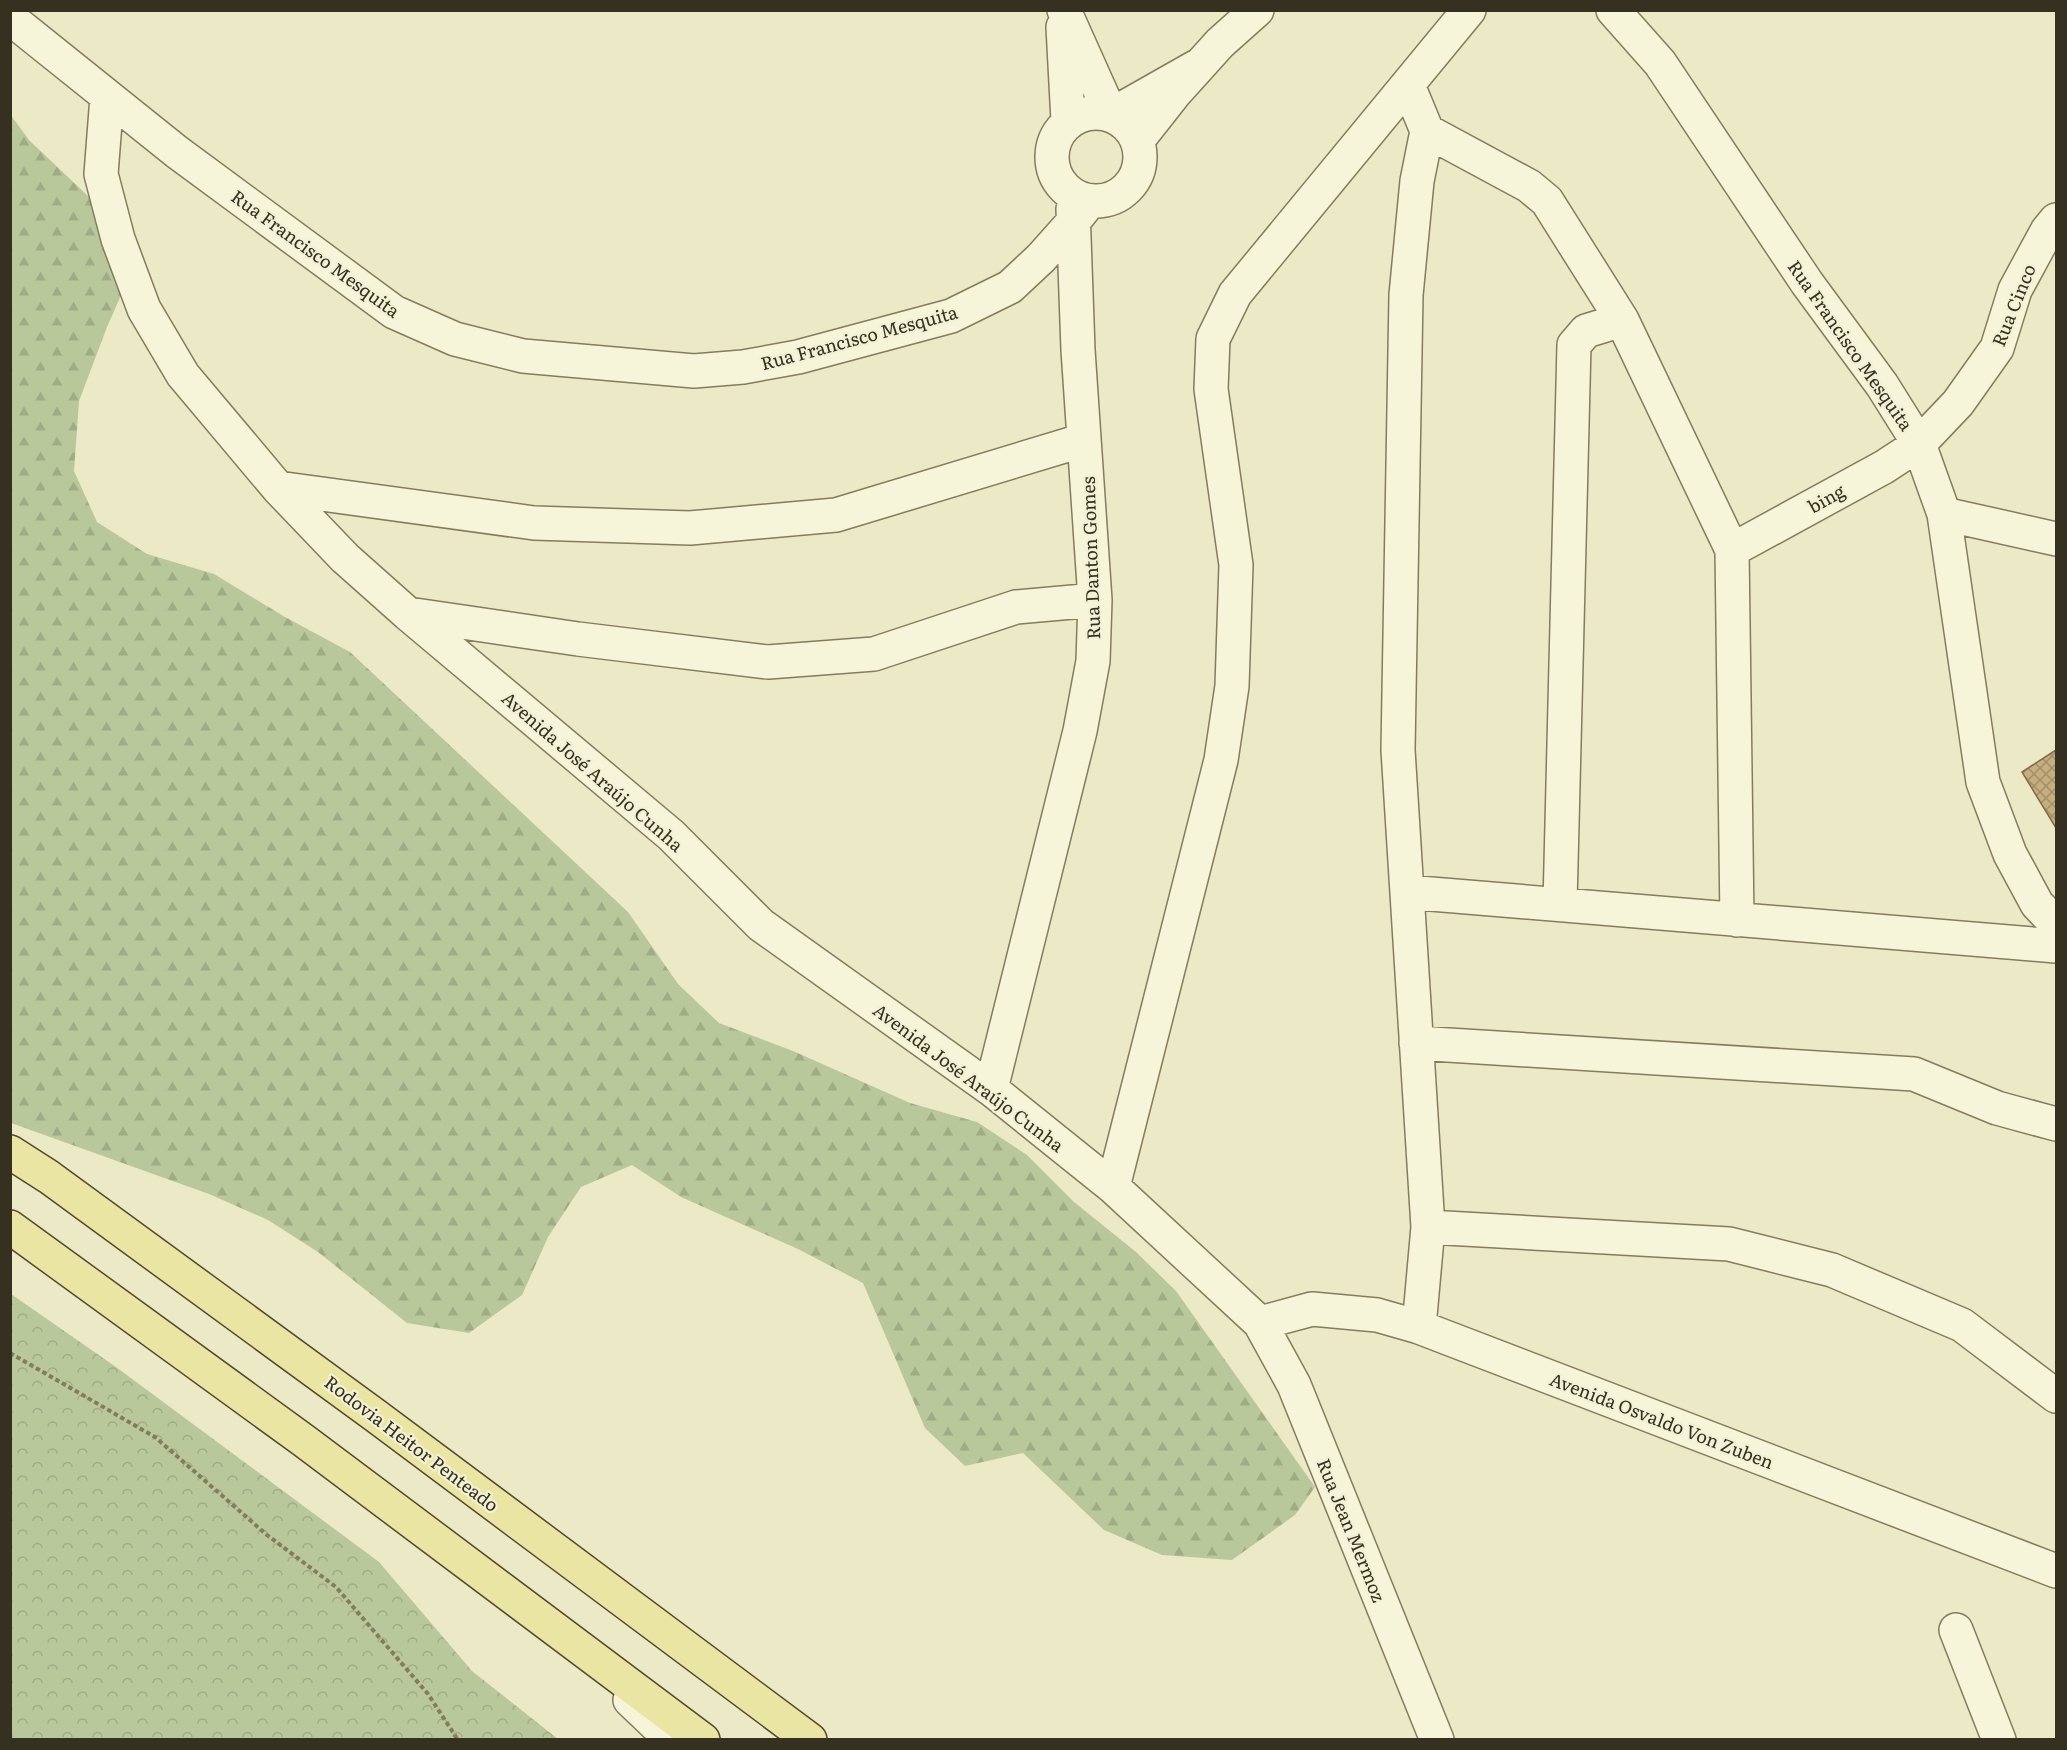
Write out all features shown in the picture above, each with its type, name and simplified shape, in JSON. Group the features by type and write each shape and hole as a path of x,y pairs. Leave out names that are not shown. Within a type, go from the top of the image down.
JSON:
{"main road":[{"name":"Rodovia Heitor Penteado","path":"10,1152 49,1177 376,1416 810,1740"},
{"path":"10,1227 303,1440 703,1740"}],"street":[{"path":"1063,10 1112,115"},
{"path":"1063,10 1068,121"},
{"path":"1137,141 1174,94 1220,43 1257,10"},
{"path":"1113,1187 1221,760 1232,686 1236,565 1211,389 1213,339 1235,294 1469,10"},
{"name":"Rua Francisco Mesquita","path":"1613,10 1660,63 1807,283 1882,385 1919,444 1944,514 1983,782 2010,854 2037,904 2056,924"},
{"name":"Rua Francisco Mesquita","path":"10,18 177,152 394,312 455,339 523,356 694,371 743,367 798,357 951,315 1010,286 1041,258 1079,206"},
{"path":"1112,115 1201,64"},
{"path":"1408,85 1427,131 1417,181 1406,295 1398,750 1428,1227 1419,1328"},
{"name":"Avenida José Araújo Cunha","path":"107,97 101,174 118,239 144,309 183,375 278,488 345,558 408,614 671,835 761,925 990,1089 1113,1187 1260,1323"},
{"path":"1101,112 1112,115 1128,126 1137,141 1140,154 1138,169 1132,183 1122,193 1110,199 1079,206 1059,183 1053,170 1051,156 1053,142 1068,121 1085,113 1101,112"},
{"path":"1427,131 1529,186 1546,201 1622,320 1732,550 1737,920"},
{"name":"Rua Danton Gomes","path":"990,1089 1080,731 1093,661 1095,600 1078,350 1079,206"},
{"name":"Rua Cinco","path":"1919,444 1958,403 1996,348 2015,290 2046,231 2056,220"},
{"path":"1560,904 1574,345 1586,331 1622,320"},
{"path":"278,488 534,523 690,528 836,515 1084,440"},
{"name":"bing","path":"1732,550 1884,467 1919,444"},
{"path":"1944,514 2056,540"},
{"path":"408,614 578,639 768,662 874,654 1016,607 1095,600"},
{"path":"1407,892 2056,946"},
{"path":"1416,1043 1914,1074 1997,1108 2056,1124"},
{"path":"1428,1227 1729,1244 1833,1270 1962,1325 2056,1396"},
{"name":"Avenida Osvaldo Von Zuben","path":"1260,1323 1312,1309 1377,1314 2056,1571"},
{"name":"Rua Jean Mermoz","path":"1260,1323 1294,1385 1437,1740"},
{"path":"550,1624 672,1740"},
{"path":"1956,1630 1999,1740"}],"path":[{"path":"10,1353 155,1437 267,1535 336,1587 428,1694 458,1740"}],"green space":[{"path":"10,114 29,140 110,217 133,268 107,327 79,401 74,471 97,522 147,554 214,574 285,617 350,652 628,912 678,984 719,1023 793,1051 910,1103 977,1122 1027,1155 1074,1202 1136,1252 1176,1291 1315,1487 1295,1515 1232,1560 1162,1555 1104,1530 1023,1453 965,1466 925,1428 863,1283 798,1249 681,1197 632,1165 581,1187 548,1237 522,1295 469,1333 407,1323 318,1252 268,1220 209,1194 11,1123"},
{"path":"11,1294 116,1367 379,1562 472,1671 558,1739 11,1739"}],"building":[{"path":"2056,750 2056,828 2022,772"}]}
